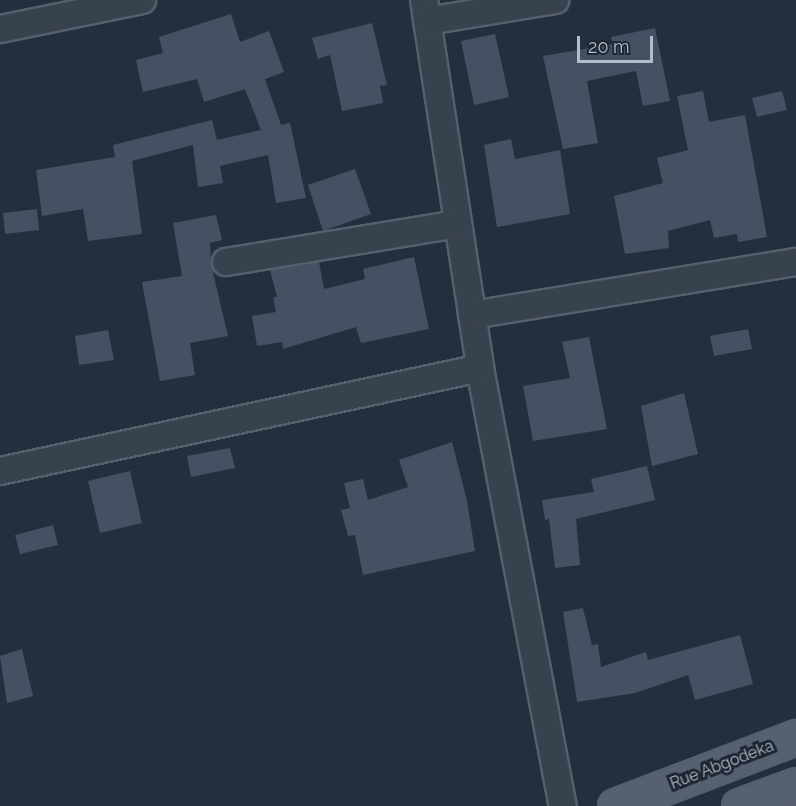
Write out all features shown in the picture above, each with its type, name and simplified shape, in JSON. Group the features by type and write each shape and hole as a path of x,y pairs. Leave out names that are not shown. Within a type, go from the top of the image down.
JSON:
{"main road":[{"name":"Rue Abgodeka","path":"615,806 796,737"},
{"path":"739,806 796,785"}],"street":[{"path":"0,29 142,0"},
{"path":"555,0 425,10 480,368 563,806"},
{"path":"226,262 458,224"},
{"path":"472,315 796,262"},
{"path":"0,471 480,368"}],"building":[{"path":"231,14 240,42 269,31 284,72 265,79 281,125 290,123 306,198 276,203 268,155 220,166 223,183 198,187 193,145 132,161 142,234 88,241 83,209 42,216 36,170 115,157 113,145 212,120 217,140 261,130 245,89 204,102 197,79 143,92 136,60 163,53 159,37"},
{"path":"372,23 387,85 380,86 383,103 342,111 330,55 318,59 312,38"},
{"path":"655,28 670,101 643,106 636,71 587,81 598,143 563,149 543,56 613,44 611,37"},
{"path":"495,34 509,97 474,105 461,41"},
{"path":"703,91 709,122 745,115 767,237 738,242 737,234 714,238 710,220 668,231 669,248 625,254 614,196 663,183 657,158 688,150 677,96"},
{"path":"782,91 787,110 757,117 752,98"},
{"path":"511,139 515,159 560,150 570,214 497,227 484,145"},
{"path":"355,169 371,214 323,231 308,185"},
{"path":"37,209 39,230 5,234 3,213"},
{"path":"216,215 222,240 210,243 211,264 228,336 190,343 195,375 160,381 142,282 182,276 173,223"},
{"path":"414,257 429,329 361,343 356,327 283,349 282,342 257,346 252,316 276,312 273,297 277,297 270,270 319,262 324,289 365,279 363,269"},
{"path":"748,329 752,349 714,356 710,336"},
{"path":"108,330 114,360 79,365 75,336"},
{"path":"589,337 607,429 533,441 523,386 570,378 562,342"},
{"path":"684,393 698,454 652,466 641,406"},
{"path":"452,442 467,501 475,551 363,575 355,535 348,536 341,510 350,508 344,483 363,479 368,500 408,487 399,460"},
{"path":"230,448 235,468 191,477 187,456"},
{"path":"647,466 655,500 576,519 580,565 555,568 549,519 545,520 542,500 594,492 591,479"},
{"path":"130,471 142,523 100,533 88,481"},
{"path":"53,525 58,545 20,554 15,535"},
{"path":"583,608 592,645 598,644 601,667 646,652 648,660 740,635 753,684 695,700 688,675 635,693 577,702 563,612"},
{"path":"22,649 33,696 7,703 0,656"}]}
